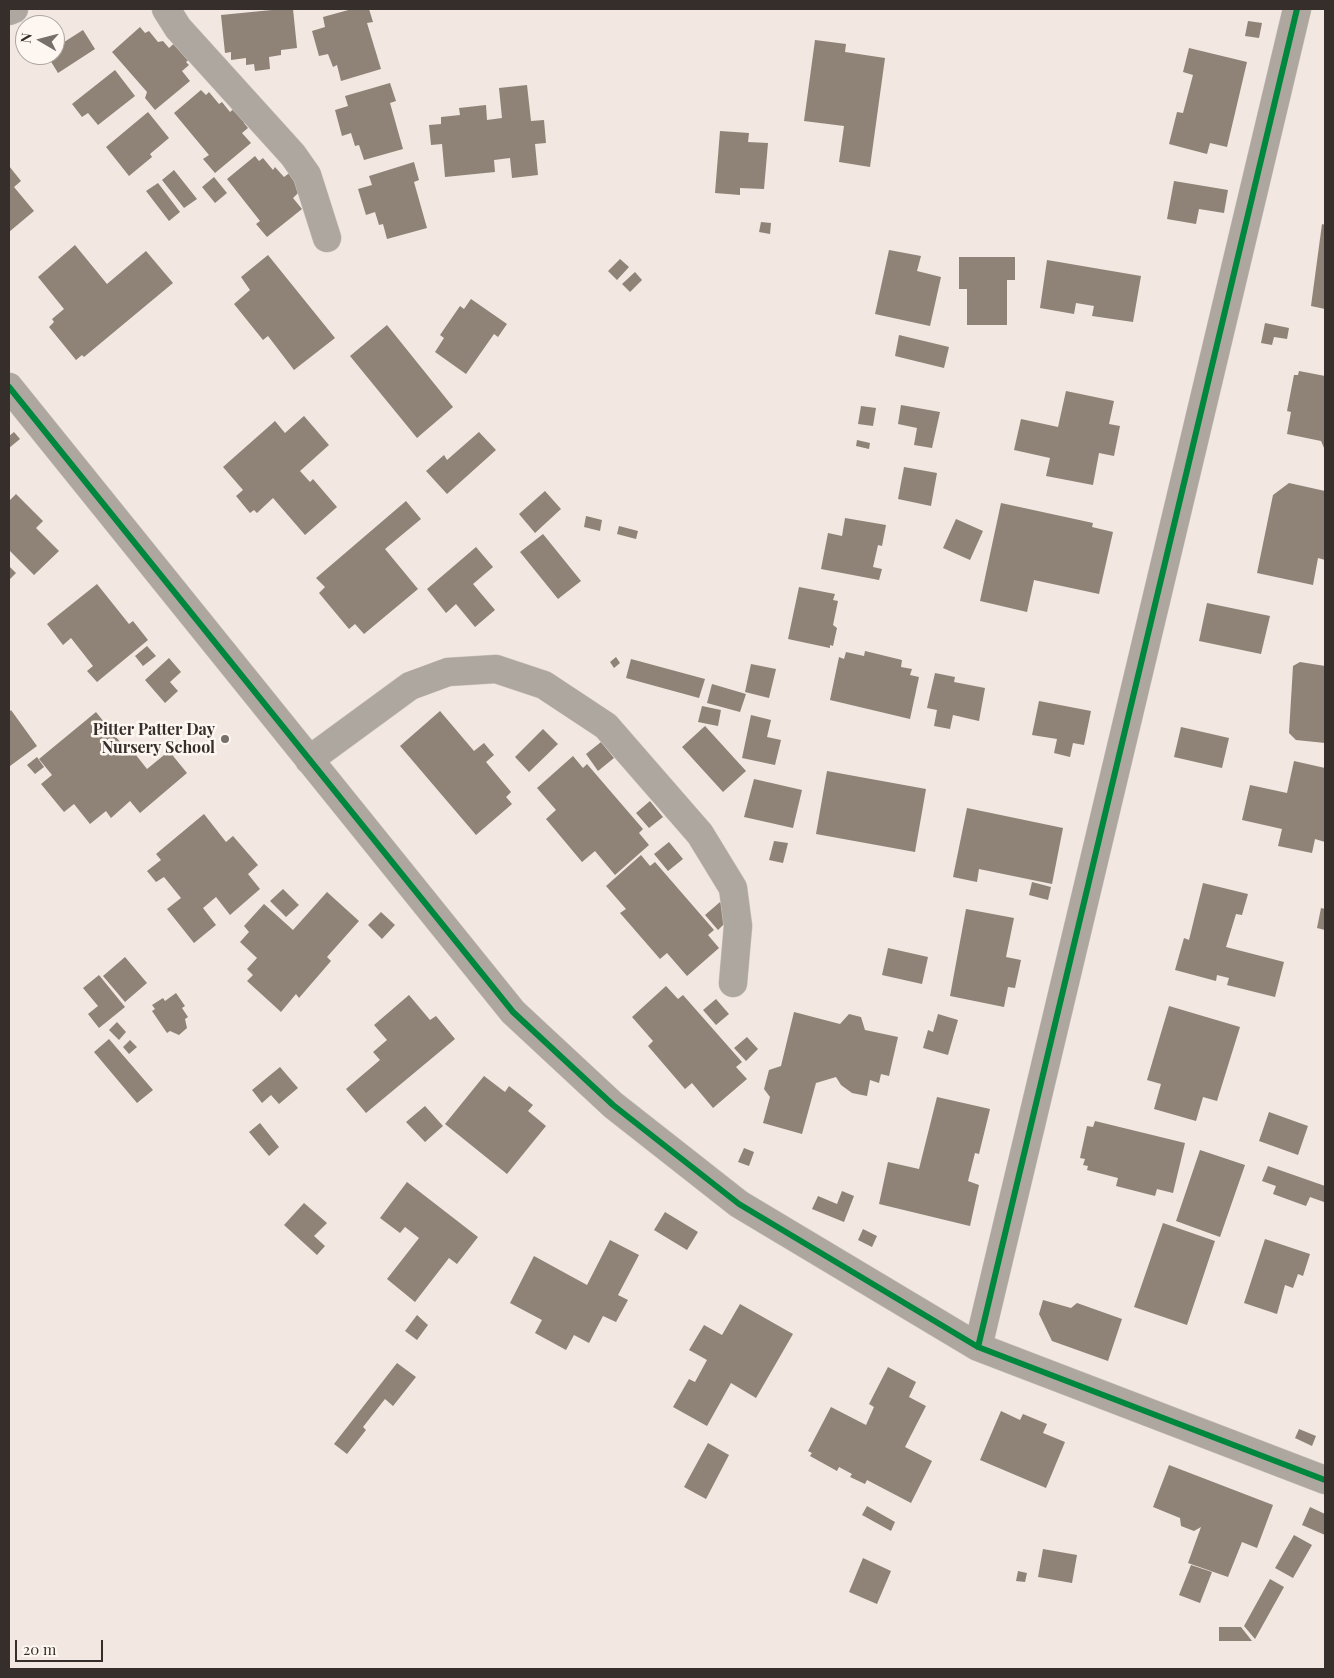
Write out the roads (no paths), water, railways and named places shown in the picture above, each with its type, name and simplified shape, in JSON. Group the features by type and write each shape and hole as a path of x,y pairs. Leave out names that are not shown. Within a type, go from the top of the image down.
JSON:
{"street":[{"path":"9,11 14,9"},
{"path":"166,9 178,28 293,155 307,175 327,238"},
{"path":"978,1347 1297,9"},
{"path":"9,387 513,1012 613,1105 739,1204 978,1347 1325,1480"},
{"path":"309,760 410,686 448,672 496,669 544,685 606,726 700,834 733,888 738,926 733,983"}],"place":[{"name":"Pitter Patter Day Nursery School","path":"225,739"}]}
